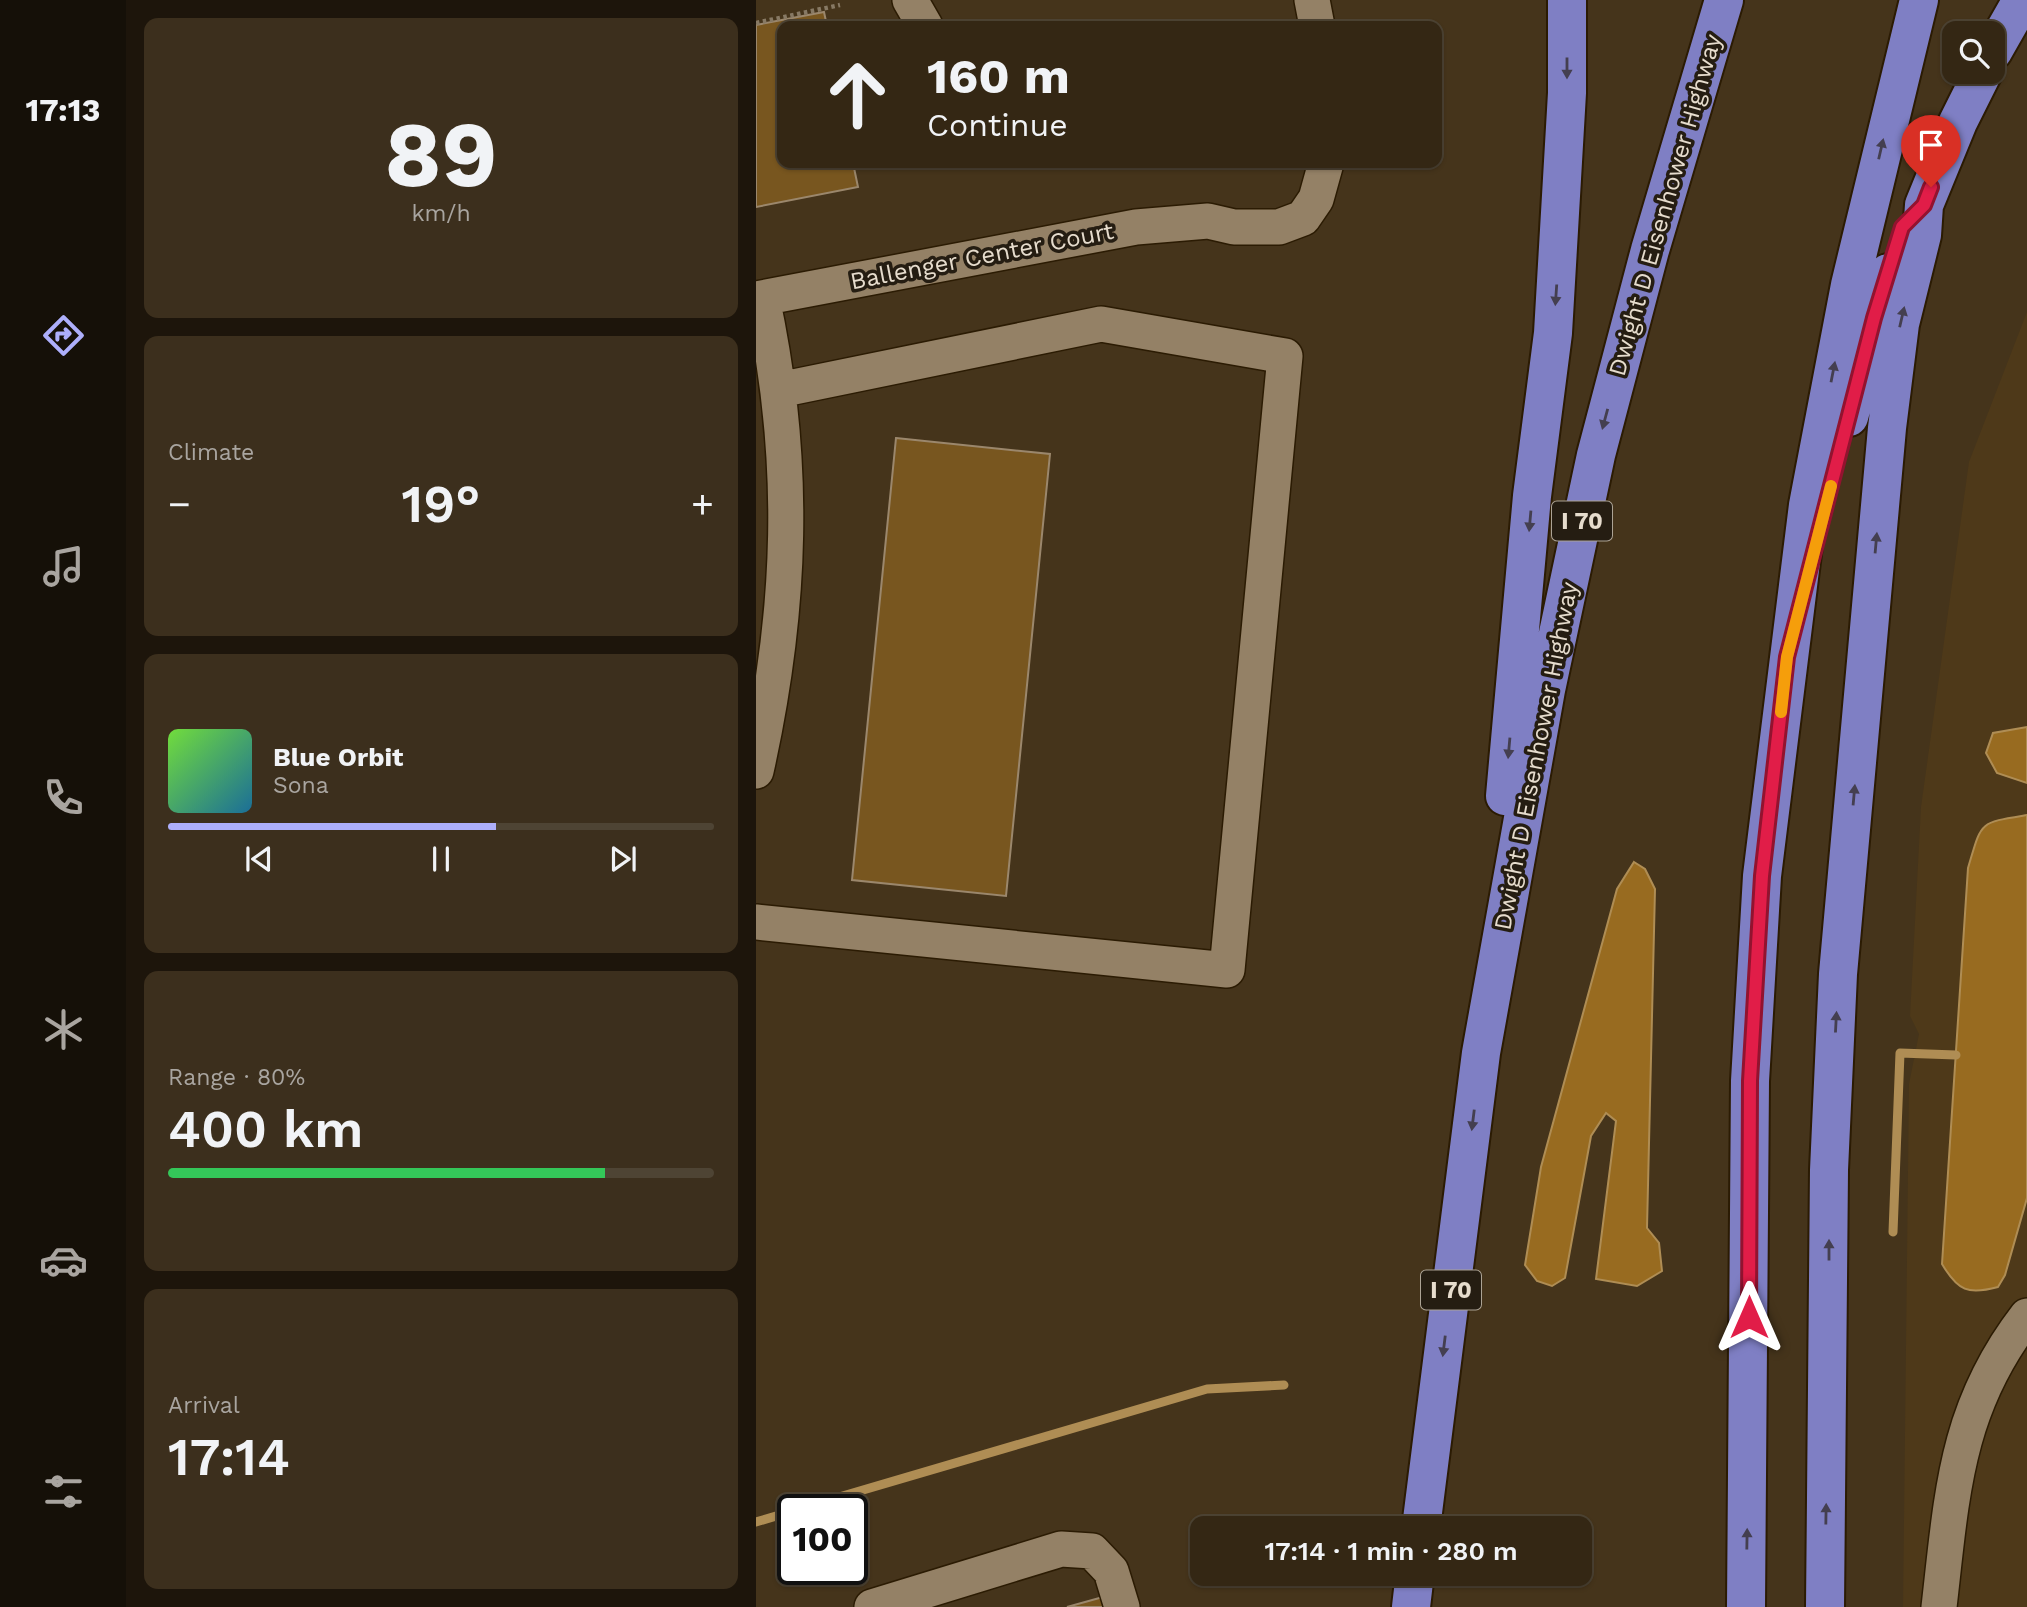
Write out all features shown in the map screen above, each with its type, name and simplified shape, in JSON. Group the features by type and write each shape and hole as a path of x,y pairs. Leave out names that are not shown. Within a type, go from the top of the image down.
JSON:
{"highway":[{"path":"1481,1053 1532,496 1553,333 1567,93 1567,0"},
{"name":"Dwight D Eisenhower Highway","path":"1423,1516 1481,1053 1546,690 1596,455 1650,250 1724,0"},
{"path":"1746,1607 1750,1081 1762,876 1787,657 1808,505 1850,285 1919,0"},
{"path":"2005,30 2022,0"},
{"path":"1825,1607 1829,1170 1838,974 1886,428 1900,324 1922,235 1924,205 1958,122 1977,84"},
{"path":"1787,657 1878,305 1902,227 1924,205"},
{"path":"1411,1607 1413,1586"}],"lane":[{"path":"910,0 922,21"},
{"path":"1312,0 1316,21"},
{"name":"Ballenger Center Court","path":"759,298 1136,227 1208,221 1234,227 1279,227 1303,218 1316,199 1325,168"},
{"path":"756,771 774,688 788,500 779,390 759,298"},
{"path":"756,922 1227,970 1285,356 1101,324 779,390"},
{"path":"1939,1607 1954,1478 1967,1423 1986,1377 2027,1316"},
{"path":"872,1607 1061,1549 1092,1552 1111,1571 1122,1607"}],"path":[{"path":"756,23 840,5"}],"shaded area":[{"path":"2027,312 2027,1607 1903,1607 1909,1084 1919,1034 1910,1016 1921,807 1969,462"},
{"path":"2027,727 2027,783 1997,773 1986,753 1993,733"},
{"path":"2027,815 2027,1198 2005,1275 1998,1287 1979,1291 1965,1289 1959,1285 1942,1264 1968,868 1976,841 1984,827 1999,820"},
{"path":"1634,862 1645,869 1655,889 1647,1228 1659,1243 1662,1271 1637,1286 1596,1279 1616,1121 1606,1113 1591,1136 1565,1278 1552,1286 1537,1281 1525,1265 1541,1167 1617,889"}],"building":[{"path":"824,12 826,21 777,21 777,168 854,168 858,187 756,207 756,25"},
{"path":"896,438 1050,454 1006,896 852,880"},
{"path":"1103,1597 1106,1607 1067,1607"}],"waterway":[{"path":"1893,1232 1900,1053 1956,1055"},
{"path":"849,1494 1207,1389 1284,1385"},
{"path":"756,1522 777,1516"}],"slow traffic":[{"path":"1781,712 1787,657 1831,486"}],"route":[{"path":"1749,1317 1750,1081 1762,876 1787,657 1874,318 1902,227 1924,205 1931,187"}]}
